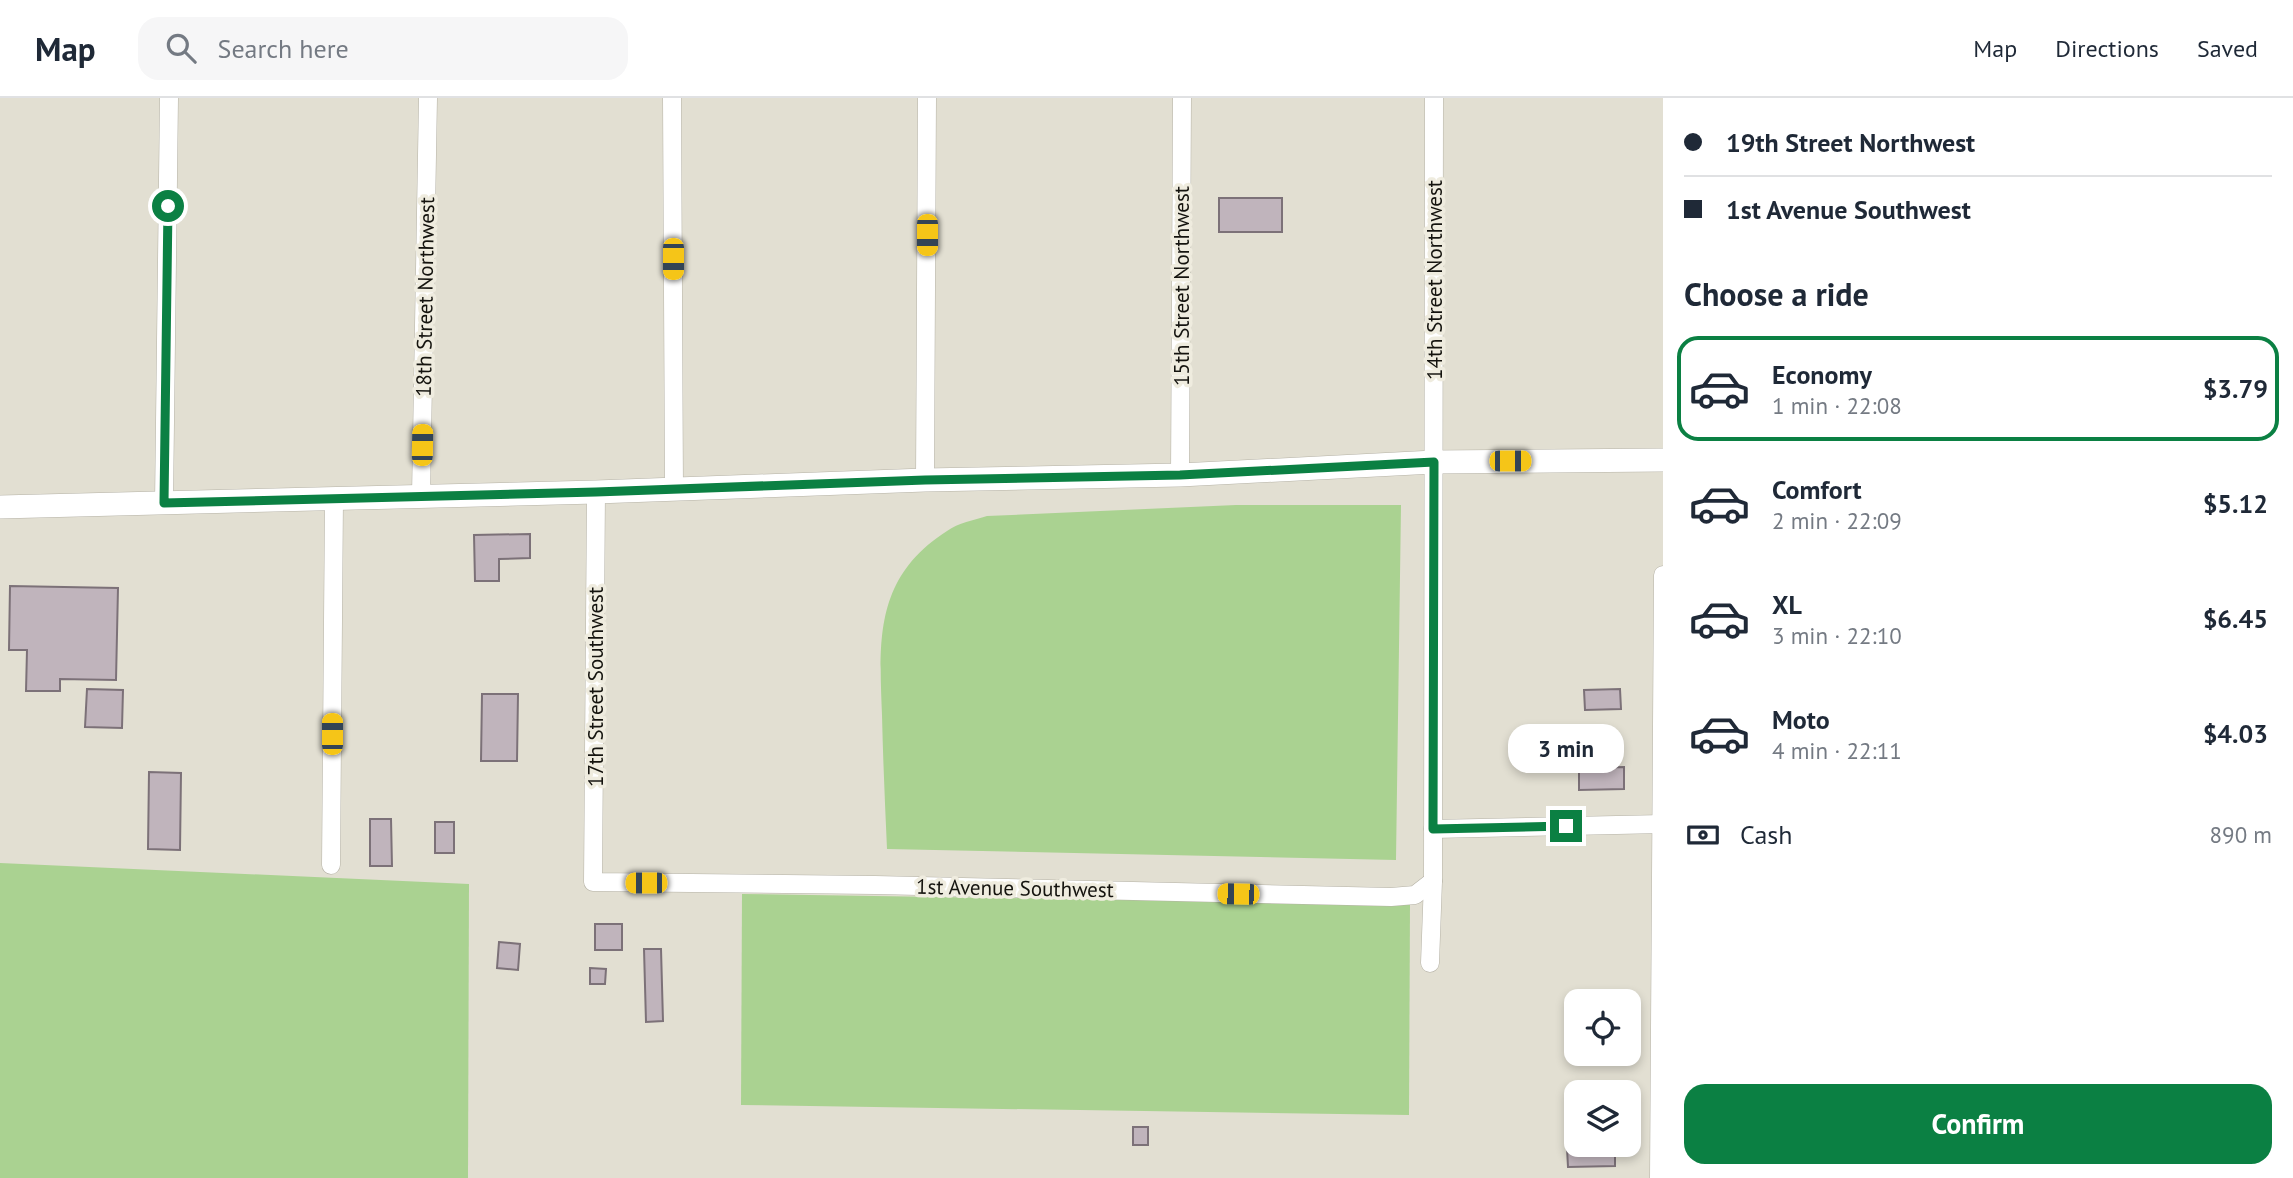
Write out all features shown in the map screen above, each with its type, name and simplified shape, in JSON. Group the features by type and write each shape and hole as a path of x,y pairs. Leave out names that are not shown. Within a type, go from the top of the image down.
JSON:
{"street":[{"path":"164,503 169,98"},
{"name":"18th Street Northwest","path":"421,496 428,98"},
{"path":"672,98 674,488"},
{"path":"925,480 927,98"},
{"name":"15th Street Northwest","path":"1180,475 1182,98"},
{"name":"14th Street Northwest","path":"1430,963 1433,881 1434,98"},
{"path":"0,507 1180,475 1434,462 1663,460"},
{"name":"17th Street Southwest","path":"593,882 596,492"},
{"path":"331,865 334,499"},
{"path":"1659,1178 1663,575"},
{"path":"1433,829 1663,824"},
{"name":"1st Avenue Southwest","path":"593,882 1391,897 1415,895 1433,881"}],"green space":[{"path":"1236,505 1401,505 1396,860 887,849 881,687 882,636 894,589 906,568 923,549 951,528 987,516"},
{"path":"0,863 469,884 468,1178 0,1178"},
{"path":"742,894 1410,904 1409,1115 741,1105"}],"building":[{"path":"1219,198 1282,198 1282,232 1219,232"},
{"path":"530,534 530,558 499,559 499,581 475,581 474,535"},
{"path":"10,586 118,588 116,680 60,679 60,691 26,691 27,650 9,650"},
{"path":"87,689 123,690 122,728 85,727"},
{"path":"1620,689 1621,709 1585,710 1584,690"},
{"path":"482,694 518,694 517,761 481,761"},
{"path":"1624,767 1624,789 1579,790 1579,768"},
{"path":"149,772 181,773 180,850 148,849"},
{"path":"370,819 391,819 392,866 370,866"},
{"path":"435,822 454,822 454,853 435,853"},
{"path":"595,924 622,924 622,950 595,950"},
{"path":"499,942 520,944 518,970 497,968"},
{"path":"644,949 661,949 663,1021 646,1022"},
{"path":"590,968 606,969 605,984 590,984"},
{"path":"1133,1127 1148,1127 1148,1145 1133,1145"},
{"path":"1567,1157 1615,1157 1615,1166 1568,1167"}],"route":[{"path":"168,206 164,503 1180,475 1434,462 1433,829 1566,826"}]}
